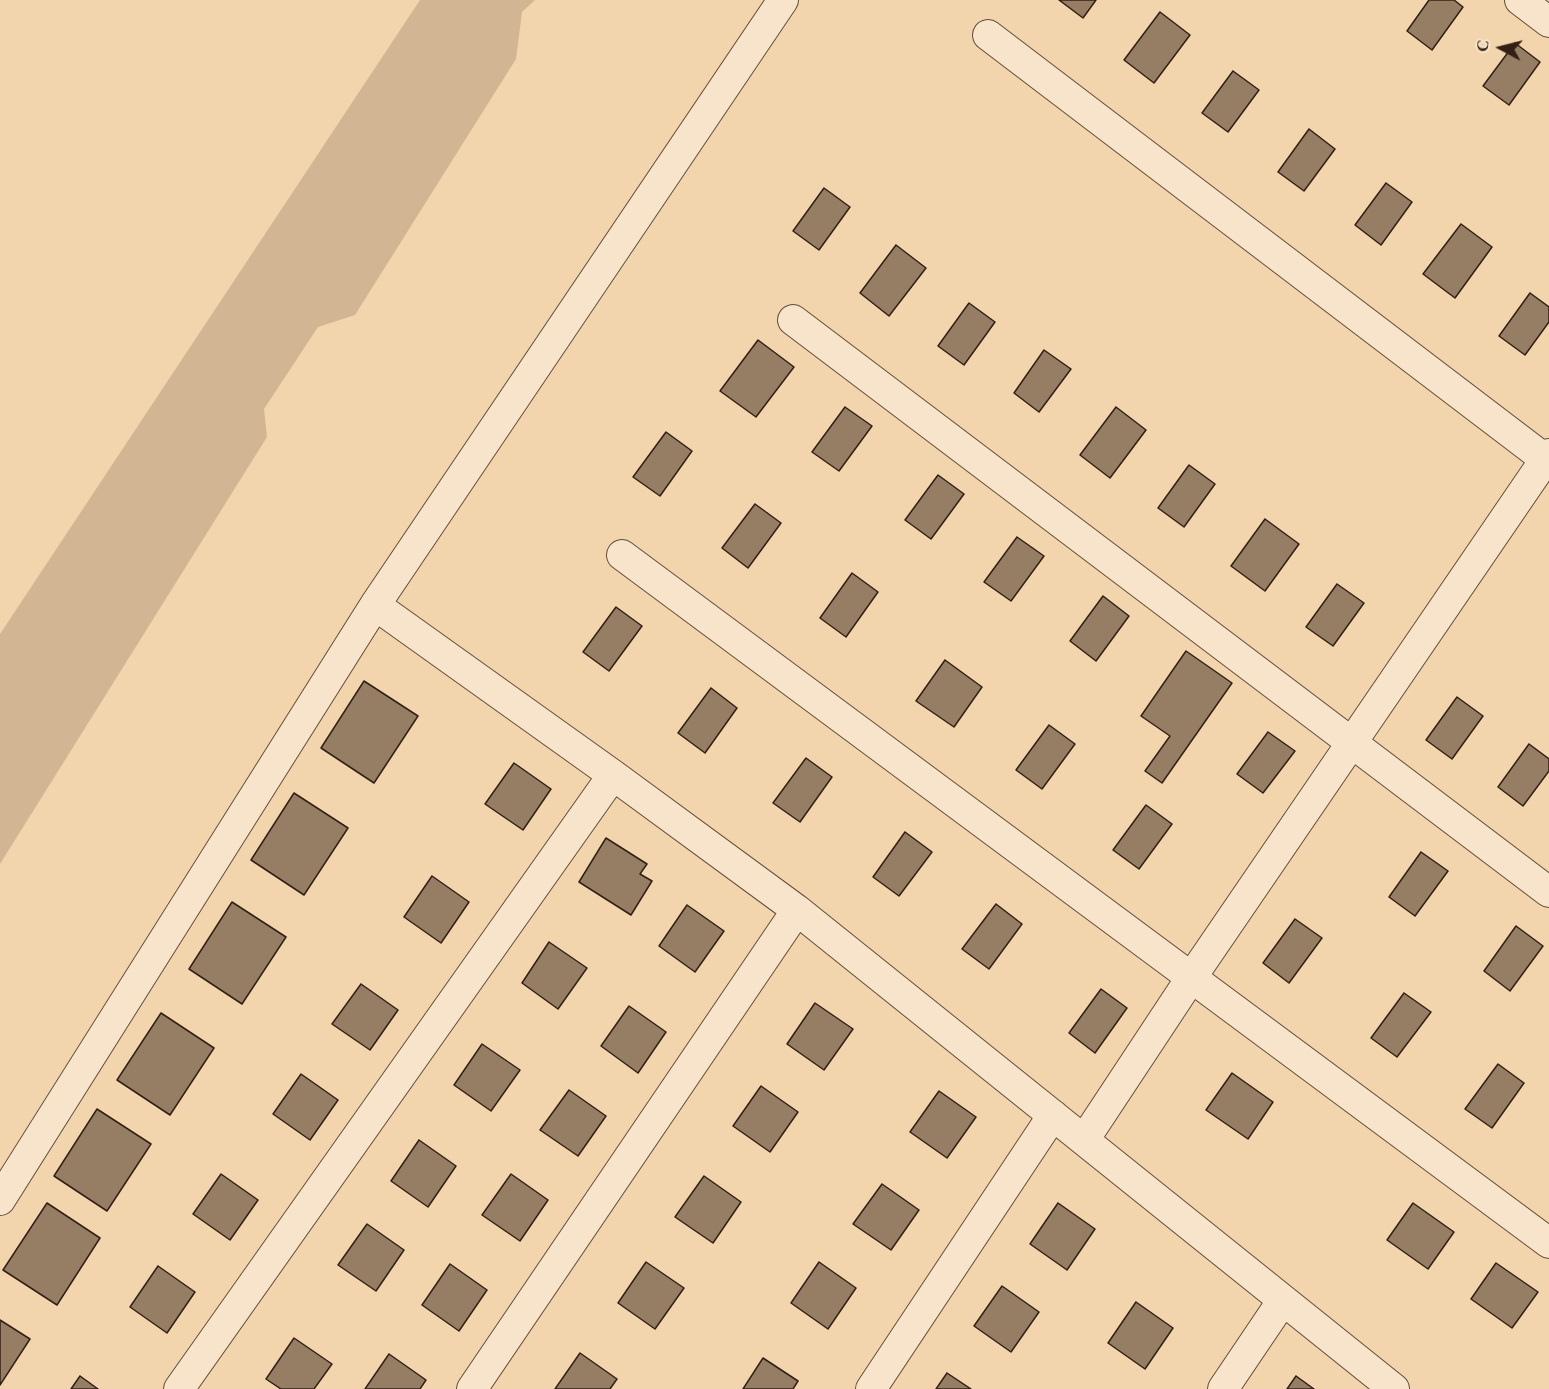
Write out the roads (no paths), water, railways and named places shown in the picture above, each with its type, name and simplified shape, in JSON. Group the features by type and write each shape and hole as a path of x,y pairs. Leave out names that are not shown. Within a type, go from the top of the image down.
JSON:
{"street":[{"path":"0,1200 375,605 783,0"},
{"path":"1520,0 1549,22"},
{"path":"988,35 1548,459 1191,978 1084,1140"},
{"path":"793,321 1549,892"},
{"path":"622,555 1549,1243"},
{"path":"375,605 797,910 1394,1389"},
{"path":"179,1389 613,775"},
{"path":"472,1389 797,910"},
{"path":"871,1389 1053,1115"},
{"path":"1223,1389 1283,1300"}]}
